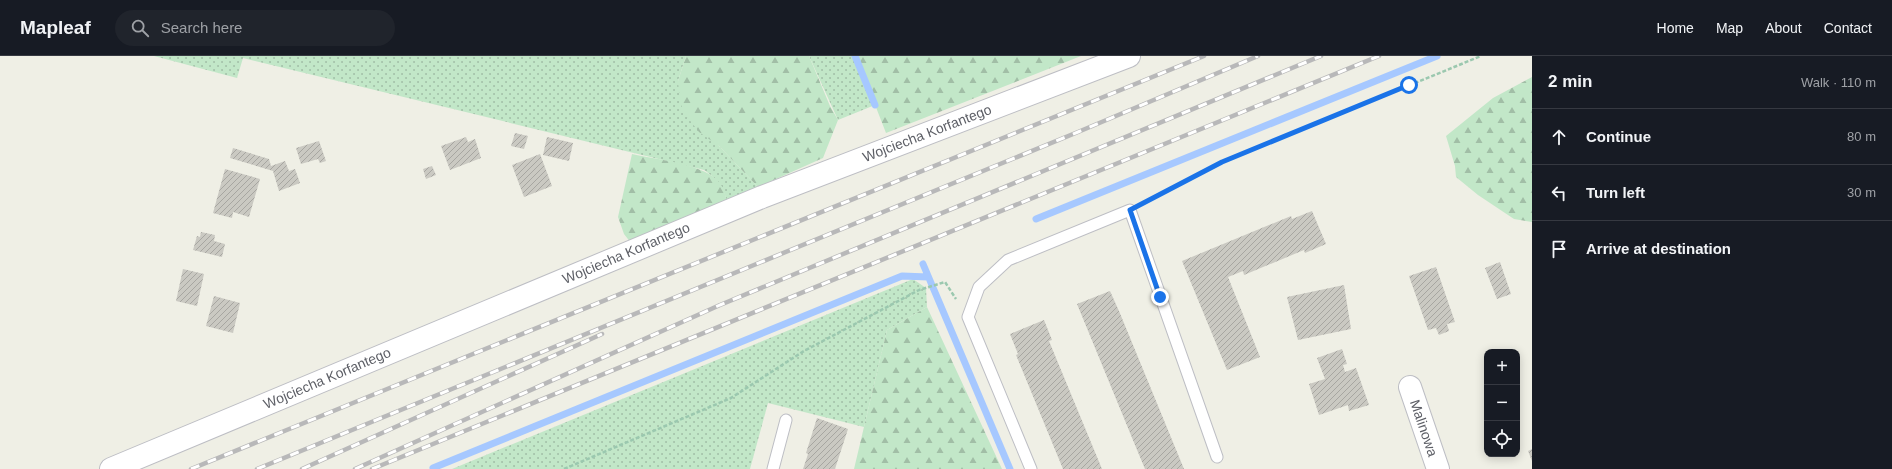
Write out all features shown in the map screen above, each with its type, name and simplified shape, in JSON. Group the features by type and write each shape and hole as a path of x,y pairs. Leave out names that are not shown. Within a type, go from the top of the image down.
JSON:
{"street":[{"name":"Wojciecha Korfantego","path":"119,465 762,196 1129,56"},
{"name":"Malinowa","path":"1410,387 1438,469"}],"lane":[{"path":"1030,469 968,317 979,287 1008,260 1130,210 1217,457"},
{"path":"773,469 786,420"}],"path":[{"path":"1130,210 1222,162 1481,56"},
{"path":"564,469 730,398 804,351 926,288 945,282"}],"green space":[{"path":"154,56 686,56 678,81 719,146 758,187 727,201 719,183 704,170 243,58 237,78"},
{"path":"686,56 809,56 830,106 838,120 823,158 758,187 719,146 699,132 688,118 680,103 678,81"},
{"path":"809,56 856,56 875,105 838,120"},
{"path":"856,56 1081,56 886,133"},
{"path":"1532,77 1532,222 1514,219 1478,195 1456,177 1455,166 1446,136 1493,98"},
{"path":"632,154 699,169 709,174 720,183 727,201 631,243 624,234 618,217"},
{"path":"913,279 926,288 927,307 887,330 864,427 768,403 750,469 452,469"},
{"path":"927,307 1002,469 854,469 887,330"}],"building":[{"path":"515,133 528,136 524,149 511,146"},
{"path":"466,137 468,142 475,139 481,158 450,170 441,146"},
{"path":"547,137 573,143 569,161 543,155"},
{"path":"319,141 326,161 320,163 318,159 301,164 296,148"},
{"path":"233,148 269,159 271,166 285,161 289,171 295,169 300,183 279,191 273,171 230,158"},
{"path":"540,154 552,186 524,197 512,165"},
{"path":"432,166 436,175 426,179 423,169"},
{"path":"225,169 260,179 249,217 233,212 232,218 213,213"},
{"path":"1312,211 1326,244 1305,253 1304,250 1244,275 1243,271 1228,277 1260,357 1227,370 1182,261 1291,216 1292,219"},
{"path":"201,232 215,235 214,241 225,244 222,257 193,250 197,236 200,237"},
{"path":"1500,262 1511,294 1497,299 1485,268"},
{"path":"1436,267 1455,322 1447,324 1449,331 1439,335 1436,328 1428,330 1409,276"},
{"path":"183,269 204,274 197,306 176,301"},
{"path":"1344,285 1351,329 1298,340 1287,297"},
{"path":"1110,291 1184,469 1145,469 1135,445 1077,304"},
{"path":"214,296 240,303 233,333 206,326"},
{"path":"1044,320 1052,340 1049,341 1102,469 1063,469 1016,355 1018,354 1010,334"},
{"path":"1342,349 1347,364 1343,365 1345,372 1356,368 1369,405 1349,411 1348,405 1319,415 1309,384 1325,379 1317,358"},
{"path":"817,418 848,429 835,469 803,469 808,454 806,453"},
{"path":"1532,449 1532,461 1528,451"}],"waterway":[{"path":"855,56 875,105"},
{"path":"1036,219 1437,56"},
{"path":"923,264 1010,469"},
{"path":"433,468 902,276 928,277"}],"railway":[{"path":"191,469 1204,56"},
{"path":"257,469 1078,132 1258,56"},
{"path":"355,469 720,305 1321,56"},
{"path":"372,469 1379,56"},
{"path":"302,469 602,334"}],"route":[{"path":"1160,297 1130,210 1222,162 1409,85"}]}
